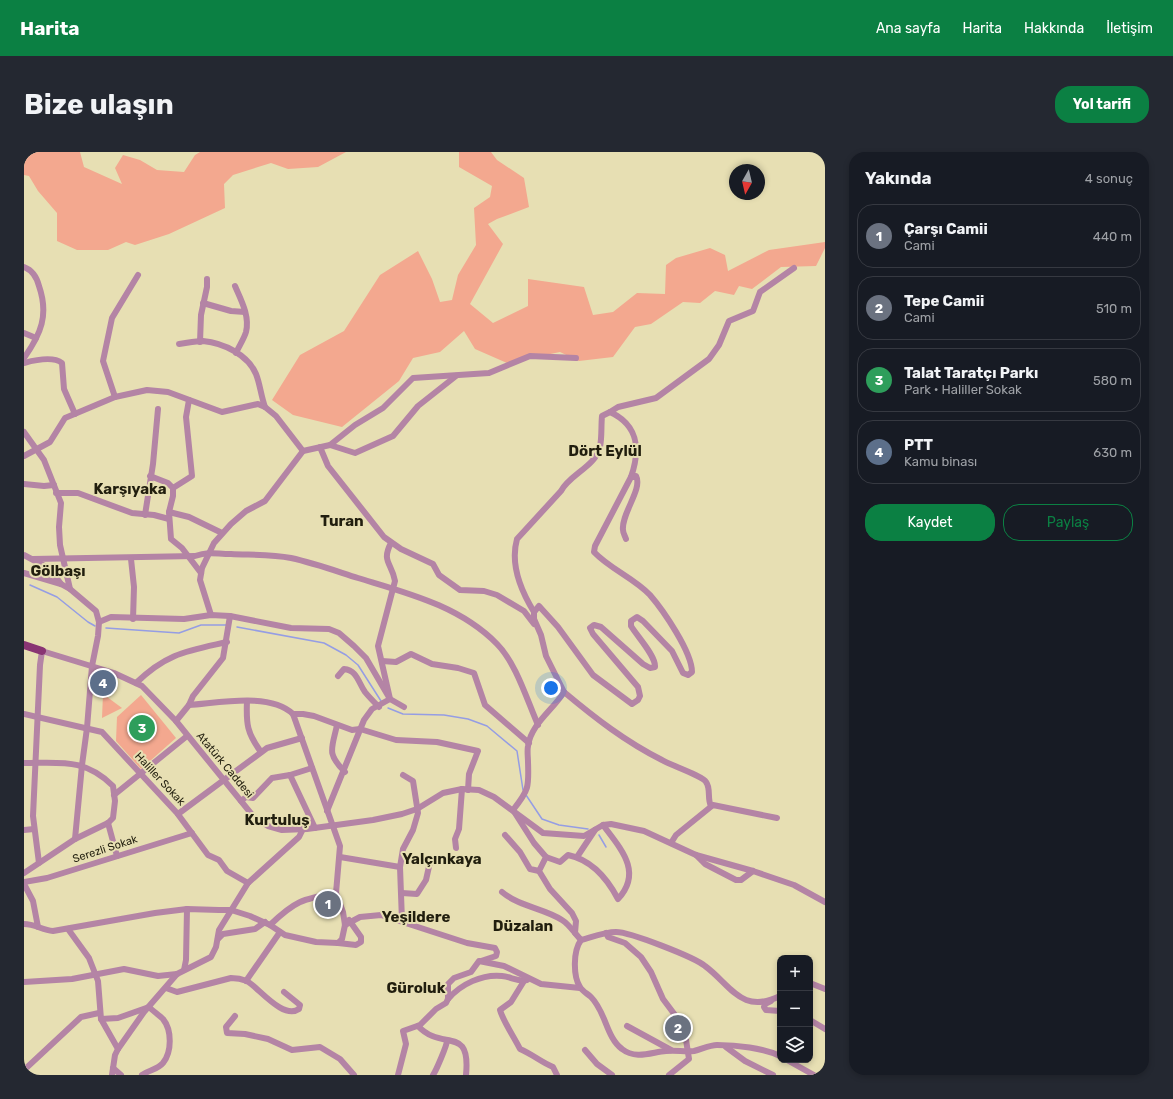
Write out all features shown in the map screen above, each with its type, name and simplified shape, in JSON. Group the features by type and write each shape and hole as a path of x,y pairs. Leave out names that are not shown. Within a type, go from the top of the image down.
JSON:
{"main road":[{"path":"24,645 42,651"},
{"path":"24,651 36,654 42,651"}],"street":[{"path":"24,267 36,277 43,297 44,307 43,321 36,338 24,358"},
{"path":"710,806 708,785 703,779 662,761 644,750 602,723 564,692 546,656 534,619 534,612 524,596 519,579 514,548 517,539 561,491 565,483 594,459 600,448 602,416 618,407 656,398 709,359 720,345 729,321 733,318 750,313 756,306 757,297 760,292 794,268"},
{"path":"115,397 103,361 112,318 138,275"},
{"path":"200,342 203,302 207,287 207,279"},
{"path":"235,286 247,321 246,332 236,353"},
{"path":"203,302 231,311 245,312"},
{"path":"24,333 36,338"},
{"path":"179,344 200,342 226,347 236,353 251,365 256,375 265,407"},
{"path":"330,445 355,425 383,408 413,378 421,376 489,374 530,356 576,358"},
{"path":"24,362 48,359 58,360 62,363 64,388 75,414"},
{"path":"211,615 200,580 208,552 222,533 246,511 265,501 303,451 330,445 355,453 393,436 418,406 456,376"},
{"path":"24,456 50,442 65,418 115,397 147,390 168,392 222,412 258,404 265,407 276,416 303,451"},
{"path":"173,488 192,476 186,417 189,400"},
{"path":"145,515 158,409"},
{"path":"534,612 539,606 558,627 592,675 632,704 638,700 640,696 638,687 593,634 590,628 594,625 601,626 643,664 650,668 655,667 655,662 652,656 630,626 631,621 637,617 643,621 672,651 683,672 688,675 692,672 692,666 684,644 650,595 603,561 594,552 595,546 631,477 638,454 636,441 630,428 610,412"},
{"path":"24,432 44,460 61,503 59,527 62,559 70,589"},
{"path":"320,446 328,466 384,537 391,543 433,564 439,575 460,590 484,592 497,595 524,611 538,630"},
{"path":"150,476 168,483 173,488 169,516 171,539 188,556 201,573"},
{"path":"626,539 623,530 624,519 638,479 636,476 631,477"},
{"path":"24,484 44,486 54,485"},
{"path":"56,493 78,493 132,513 189,517 222,533"},
{"path":"390,700 378,646 394,589 394,572 386,559 386,552 391,543"},
{"path":"34,559 131,559 195,556 208,552 290,558 394,589 441,606 476,626 497,644 510,660 538,725"},
{"path":"24,555 34,559 50,569 61,584"},
{"path":"131,559 134,587 133,619"},
{"path":"24,573 61,584 70,589 96,611 99,622 98,636 92,666 75,839"},
{"path":"99,622 111,617 133,619 184,619 211,615 230,616 285,627 329,630 338,633 366,658 390,700 404,706"},
{"path":"176,721 189,705 193,696 223,658 227,642 230,616"},
{"path":"136,683 145,674 174,654 227,642"},
{"path":"39,863 34,829 40,665 42,651"},
{"name":"Atatürk Caddesi","path":"42,651 114,673 142,686 176,721 254,817 268,826 282,830 303,829 373,820 417,809 443,793 465,789"},
{"path":"382,661 396,662 411,654 432,664 458,668 474,673 485,705 529,742"},
{"path":"338,676 344,668 350,669 357,676 364,690 378,707"},
{"path":"513,810 526,794 529,785 529,742 538,725 564,692"},
{"path":"328,811 345,772 364,720 372,709 390,700"},
{"path":"246,701 246,722 248,732 261,752"},
{"path":"24,924 33,924 44,930 68,930 104,921 187,909 231,910 267,923 280,932 316,942 356,945 361,942 361,937 348,924 336,893 340,846 330,825 328,811 293,714 286,707 262,701 189,705"},
{"name":"Haliller Sokak","path":"24,714 87,728 102,732 106,735 178,814 208,855 219,860 227,871 248,883"},
{"path":"293,714 309,715 352,730 360,729 396,740 437,742 478,751 465,789 456,839 456,848"},
{"path":"337,725 331,754 334,760 345,772"},
{"path":"114,795 187,736"},
{"path":"178,814 261,752 274,745 302,738"},
{"path":"24,763 82,765 103,777 113,786 114,795 113,818 108,823 75,839 24,873"},
{"path":"241,801 246,797 253,798 272,778 290,775 312,768"},
{"path":"290,775 315,828"},
{"path":"402,922 400,867 403,849 418,813 413,781 403,775"},
{"path":"465,789 479,790 494,797 543,833 584,836 603,825 611,824 644,831 696,855 753,871 794,885 825,902"},
{"path":"671,843 676,835 710,806 716,804 777,818"},
{"path":"513,810 534,843 546,857 560,862 568,855 577,857 601,872 618,899 623,894 629,881 630,867 603,825"},
{"path":"108,823 117,856"},
{"path":"24,830 34,829"},
{"path":"112,1075 118,1049 149,1007 177,974 211,957 216,948 220,930 248,883 299,837 303,829"},
{"path":"577,857 596,830"},
{"name":"Serezli Sokak","path":"24,883 47,878 192,833"},
{"path":"505,835 520,852 530,869 539,871 550,889 572,913 576,921 575,933"},
{"path":"696,855 705,864 736,880 742,880 753,871"},
{"path":"340,857 400,867"},
{"path":"539,871 546,857"},
{"path":"402,893 417,894 426,880 430,862"},
{"path":"24,883 34,901 38,927"},
{"path":"502,892 518,902 556,916 564,921 581,940"},
{"path":"218,939 223,934 255,928 267,923 304,899 336,893"},
{"path":"184,970 186,960 187,909"},
{"path":"338,943 342,939 348,924 360,917 368,915 381,915 467,943 495,948 497,952 496,956 479,961 471,972 454,978 448,984 448,999"},
{"path":"68,930 89,958 98,981 100,1016 118,1049"},
{"path":"246,981 280,932"},
{"path":"580,988 577,976 576,961 578,945 581,940 606,933 618,932 628,934 705,965 729,990 743,998 757,1002 771,1001"},
{"path":"606,933 609,938 626,943 641,957 651,972 663,999 684,1027 689,1059 669,1075"},
{"path":"479,961 504,966 541,984 580,988 593,998 612,1038 622,1049 632,1054 649,1055 672,1051 689,1052 716,1045 758,1049 777,1055"},
{"path":"24,982 72,979 124,968 158,976 177,974"},
{"path":"398,1075 406,1044 403,1031 418,1026 436,1009 446,1004 448,999 458,989 489,976 502,976 524,981 531,979"},
{"path":"166,988 177,992 232,978 246,981 262,995 288,1011 296,1012 300,1005 284,992"},
{"path":"524,981 511,1002 500,1010 502,1019 509,1026 520,1049 530,1053 542,1062 553,1067 557,1075"},
{"path":"813,984 825,989"},
{"path":"777,998 765,1004 764,1007 766,1010 777,1011"},
{"path":"24,1070 81,1017 100,1016 118,1018 149,1007"},
{"path":"142,1075 158,1068 164,1062 170,1044 167,1027 163,1019 149,1007"},
{"path":"235,1016 226,1026 227,1033 245,1034 268,1039 292,1050 320,1047 340,1059 354,1075"},
{"path":"813,1022 825,1029"},
{"path":"418,1026 428,1033 447,1041 459,1042 464,1046 467,1057 466,1075"},
{"path":"627,1026 672,1051"},
{"path":"433,1075 438,1067 441,1054 447,1041"},
{"path":"724,1046 745,1061 773,1075"},
{"path":"585,1050 597,1064 612,1075"},
{"path":"792,1063 814,1075"},
{"path":"113,1068 121,1075"}],"shaded area":[{"path":"24,152 80,152 84,167 122,184 115,168 123,155 140,160 157,170 184,172 195,155 200,152 346,152 318,167 288,169 271,163 233,175 224,184 225,208 169,234 135,245 126,242 108,250 77,250 57,241 57,213 38,191 29,176 24,175"},
{"path":"459,152 491,152 497,160 524,178 529,207 488,224 503,244 470,304 493,323 528,306 528,279 584,287 593,315 613,312 637,293 665,294 666,265 676,258 710,248 725,255 728,271 769,250 825,242 825,248 816,266 781,267 752,289 739,286 734,295 715,291 700,303 683,302 651,324 635,327 613,357 579,361 560,352 507,363 475,349 464,331 440,352 413,358 399,381 342,427 293,415 272,400 300,355 344,331 380,275 418,251 432,279 440,302 452,300 458,275 476,245 474,208 490,197 492,186 459,167"},
{"path":"103,694 122,708 102,718"},
{"path":"141,695 176,738 141,769 116,741 117,717"}],"waterway":[{"path":"30,585 57,597 95,626"},
{"path":"106,628 179,633 201,625 226,625"},
{"path":"237,627 324,643 346,655 358,665 381,701"},
{"path":"388,708 403,714 444,715 468,719 487,726 517,751 523,790"},
{"path":"526,795 542,819 559,825 588,829"},
{"path":"599,835 606,847"}],"place":[{"name":"PTT","path":"103,683"},
{"name":"Talat Taratçı Parkı","path":"142,728"},
{"name":"Çarşı Camii","path":"328,904"},
{"name":"Tepe Camii","path":"678,1028"}],"district":[{"name":"Dört Eylül","path":"605,451"},
{"name":"Karşıyaka","path":"130,489"},
{"name":"Turan","path":"342,521"},
{"name":"Gölbaşı","path":"58,571"},
{"name":"Kurtuluş","path":"277,820"},
{"name":"Yalçınkaya","path":"442,859"},
{"name":"Yeşildere","path":"416,917"},
{"name":"Düzalan","path":"523,926"},
{"name":"Güroluk","path":"416,988"}]}
